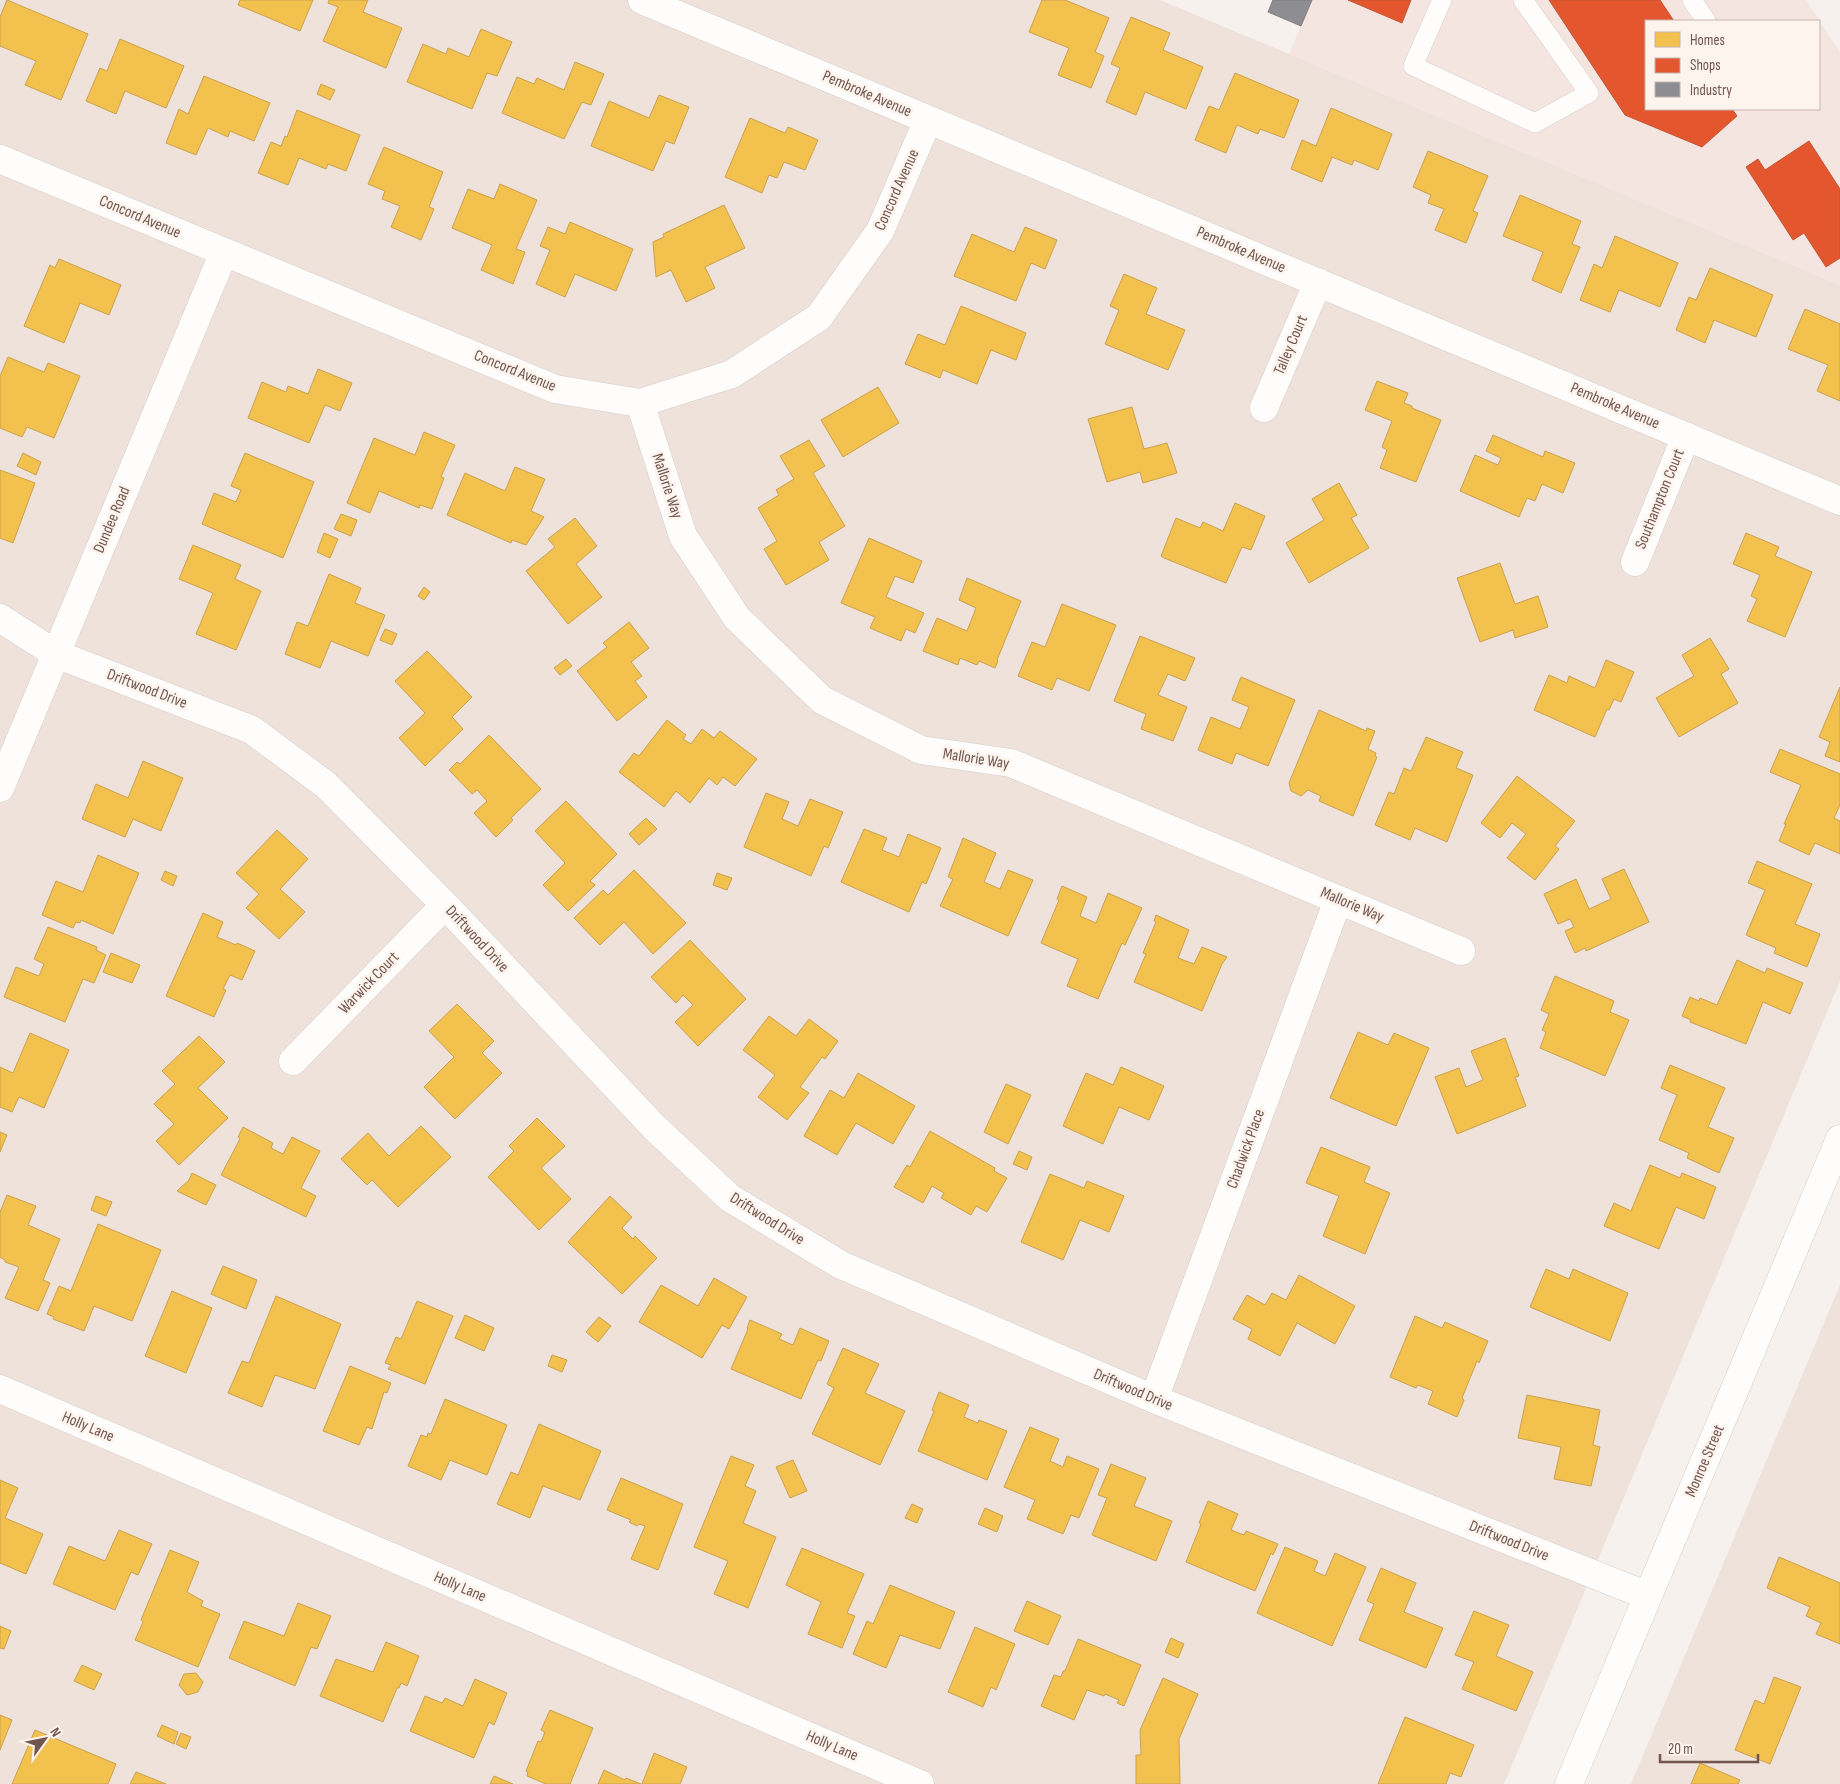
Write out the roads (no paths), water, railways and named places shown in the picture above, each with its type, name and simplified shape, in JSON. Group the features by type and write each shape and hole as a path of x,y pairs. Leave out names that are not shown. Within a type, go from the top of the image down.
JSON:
{"street":[{"name":"Pembroke Avenue","path":"642,0 1840,500"},
{"name":"Concord Avenue","path":"0,158 555,389 640,403 732,374 819,317 880,231 928,120"},
{"name":"Dundee Road","path":"0,788 224,252"},
{"name":"Talley Court","path":"1264,408 1318,282"},
{"name":"Mallorie Way","path":"640,403 683,536 737,618 822,700 921,750 1011,763 1461,951"},
{"name":"Southampton Court","path":"1635,562 1686,436"},
{"name":"Driftwood Drive","path":"0,618 56,654 252,730 326,785 445,905 654,1127 730,1198 841,1265 1154,1399 1648,1596"},
{"name":"Chadwick Place","path":"1154,1399 1338,900"},
{"name":"Warwick Court","path":"293,1062 445,905"},
{"name":"Monroe Street","path":"1569,1784 1840,1139"},
{"name":"Holly Lane","path":"0,1389 920,1784"}],"lane":[{"path":"1442,0 1413,66 1534,123 1589,93 1523,0"},
{"path":"1692,0 1705,20"}]}
